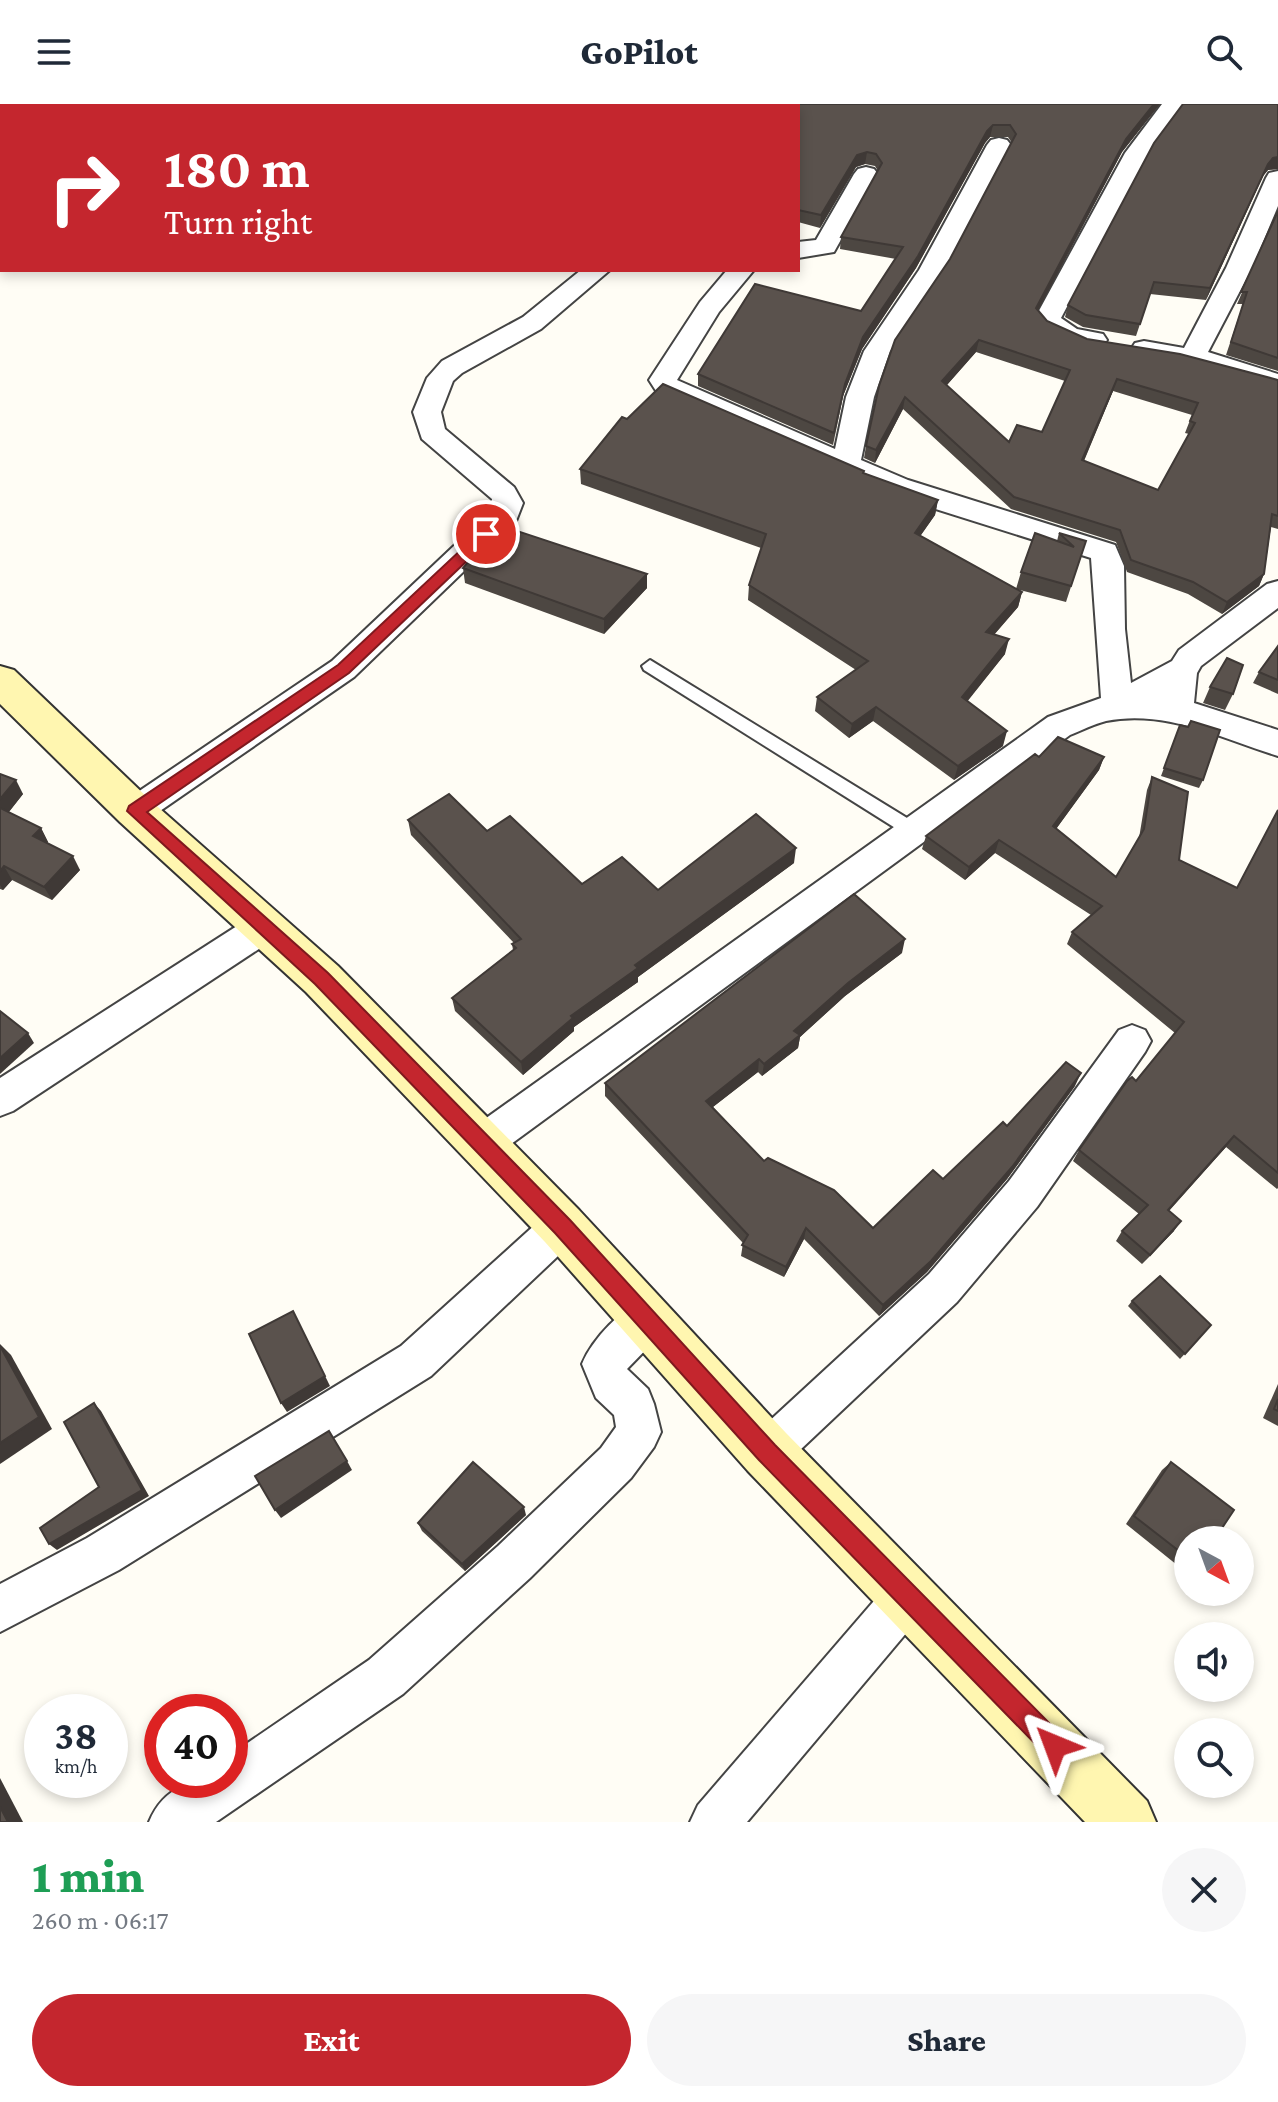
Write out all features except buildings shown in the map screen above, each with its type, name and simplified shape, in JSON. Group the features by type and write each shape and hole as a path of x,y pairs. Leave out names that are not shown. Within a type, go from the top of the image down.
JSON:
{"street":[{"path":"1174,104 1137,153 1048,318 1051,325 1075,337 1192,357 1278,383"},
{"path":"846,463 860,397 877,351 932,270 999,145"},
{"path":"800,250 825,247 866,174"},
{"path":"1192,357 1239,268 1278,178"},
{"path":"135,811 343,669 506,514 508,503 504,494 432,433 427,412 441,378 452,367 532,323 595,272"},
{"path":"739,272 709,308 663,384 699,403 898,487 1104,552 1109,566 1110,629 1118,707"},
{"path":"1179,713 1181,673 1190,658 1278,592"},
{"path":"1118,707 1173,672"},
{"path":"0,680 135,811 322,979 562,1226 767,1452 1126,1822"},
{"path":"482,1143 1059,726 1118,707 1179,713 1229,723 1278,744"},
{"path":"0,1099 264,927"},
{"path":"767,1452 943,1288 1023,1194 1132,1041"},
{"path":"0,1609 103,1554 416,1361 562,1226"},
{"path":"174,1822 386,1677 514,1562 616,1463 639,1432 633,1404 611,1383 603,1364 648,1318"},
{"path":"715,1822 908,1596"}],"lane":[{"path":"650,666 914,831"}],"route":[{"path":"486,534 343,669 135,811 322,979 562,1226 767,1452 1055,1746"}]}
